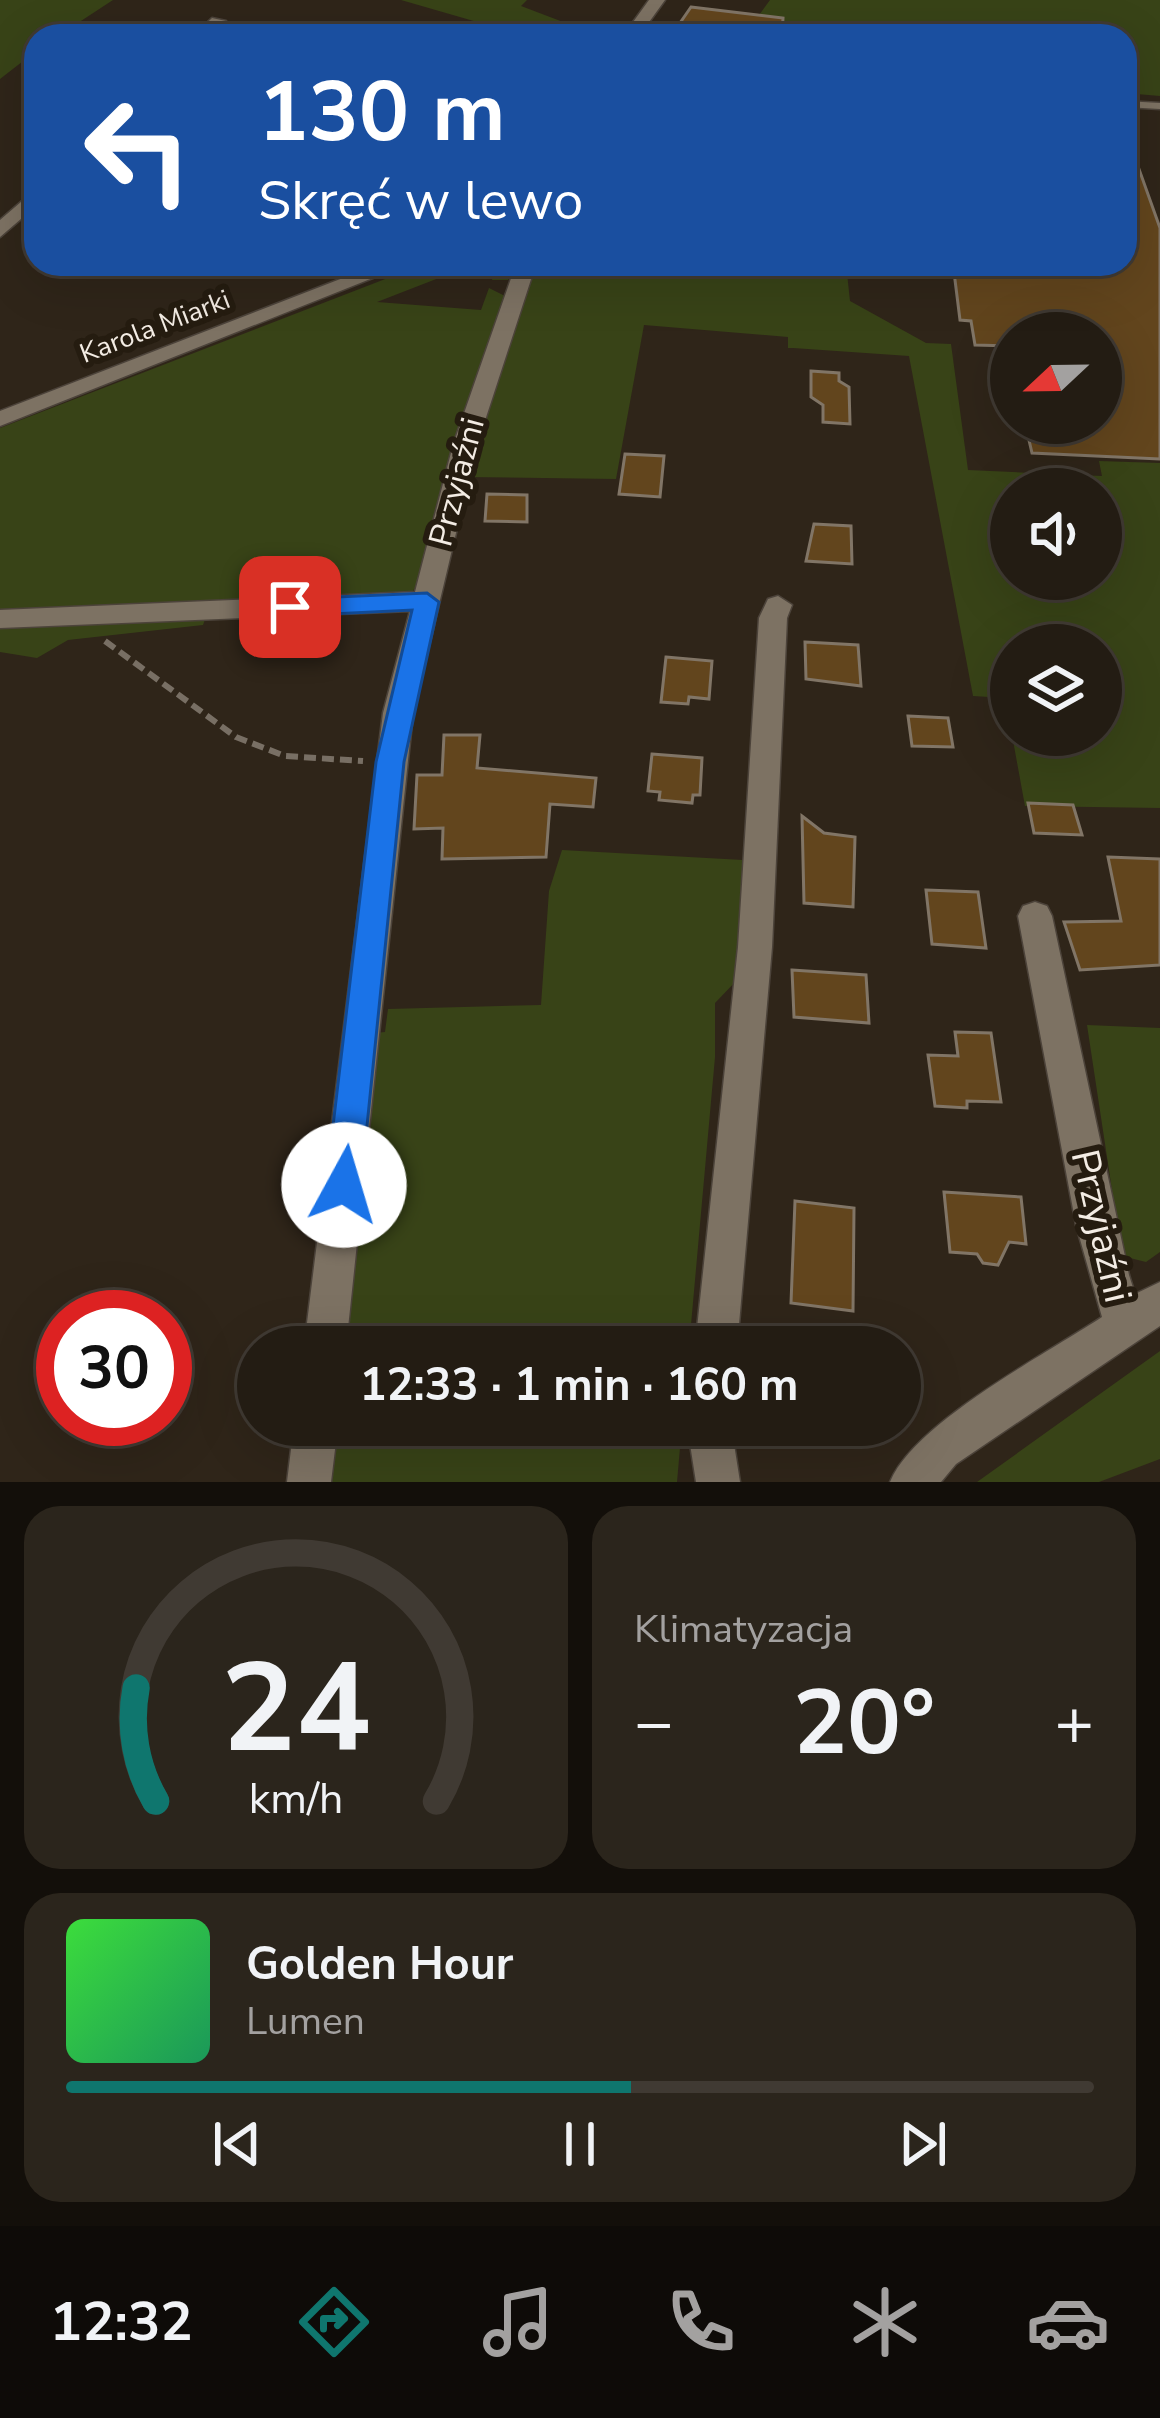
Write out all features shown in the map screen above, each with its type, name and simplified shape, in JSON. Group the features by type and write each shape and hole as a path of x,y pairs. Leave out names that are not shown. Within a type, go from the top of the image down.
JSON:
{"street":[{"path":"215,24 218,21"},
{"path":"0,230 24,207"},
{"name":"Karola Miarki","path":"0,419 367,276"},
{"name":"Przyjaźni","path":"327,1326 390,762 465,445 522,276"},
{"path":"0,619 427,602"},
{"path":"718,1326 755,947 773,617 778,605"},
{"name":"Przyjaźni","path":"912,1482 941,1449 1143,1314 1101,1258 1055,991 1035,916"},
{"path":"309,1482 313,1446"},
{"path":"712,1446 718,1482"}],"path":[{"path":"62,616 249,743 285,756 390,762"}],"green space":[{"path":"0,0 113,0 76,24 24,24 24,60 0,79"},
{"path":"401,0 527,0 521,6 568,24 484,24"},
{"path":"770,0 1160,0 1160,96 1137,94 1137,24 753,24"},
{"path":"393,276 444,276 377,302 481,310 489,288 509,298 424,574 413,591 397,598 210,605 203,625 68,640 37,658 0,652 0,428"},
{"path":"529,276 847,276 850,301 926,343 951,344 968,470 990,471 990,600 1122,600 1122,468 1100,468 1099,461 1160,463 1160,808 1025,806 1016,756 1122,756 1122,624 990,624 990,697 973,696 909,356 788,348 788,337 644,325 616,479 464,477"},
{"path":"562,850 743,860 739,978 715,1003 715,1057 691,1326 345,1326 375,1033 385,1032 388,1009 541,1005 549,891"},
{"path":"1087,1025 1160,1028 1160,1252 1146,1262 1122,1256"},
{"path":"1160,1351 1160,1459 1099,1482 977,1482"},
{"path":"334,1446 680,1446 677,1482 331,1482"}],"building":[{"path":"691,7 783,18 783,24 679,24"},
{"path":"1137,163 1160,228 1160,459 1032,453 1030,444 1122,444 1122,312 990,312 990,345 975,345 971,321 960,320 954,276 1137,276"},
{"path":"811,371 839,373 839,381 849,387 850,424 823,422 823,405 811,397"},
{"path":"625,454 664,456 660,497 619,494"},
{"path":"487,494 527,495 527,522 485,521"},
{"path":"814,524 851,526 852,564 806,561"},
{"path":"805,642 858,645 861,686 806,679"},
{"path":"666,657 712,661 709,699 689,697 688,704 661,702"},
{"path":"908,716 948,718 953,747 912,746"},
{"path":"444,735 480,735 477,768 596,778 593,807 550,804 546,857 442,859 443,828 414,829 417,775 442,775"},
{"path":"652,754 702,758 700,795 693,795 692,803 659,800 660,792 648,791"},
{"path":"1028,803 1073,805 1082,835 1034,833"},
{"path":"802,816 824,833 855,837 853,907 804,903"},
{"path":"1108,857 1160,859 1160,965 1080,970 1064,922 1121,921"},
{"path":"926,890 978,892 986,948 932,944"},
{"path":"792,970 866,975 869,1023 794,1017"},
{"path":"955,1032 991,1033 1001,1102 967,1101 967,1108 935,1106 928,1055 958,1056"},
{"path":"944,1192 1021,1197 1026,1244 1009,1242 998,1265 983,1263 977,1254 950,1252"},
{"path":"795,1201 854,1208 853,1311 791,1303"}],"route":[{"path":"290,607 427,602 390,762 344,1185"}]}
